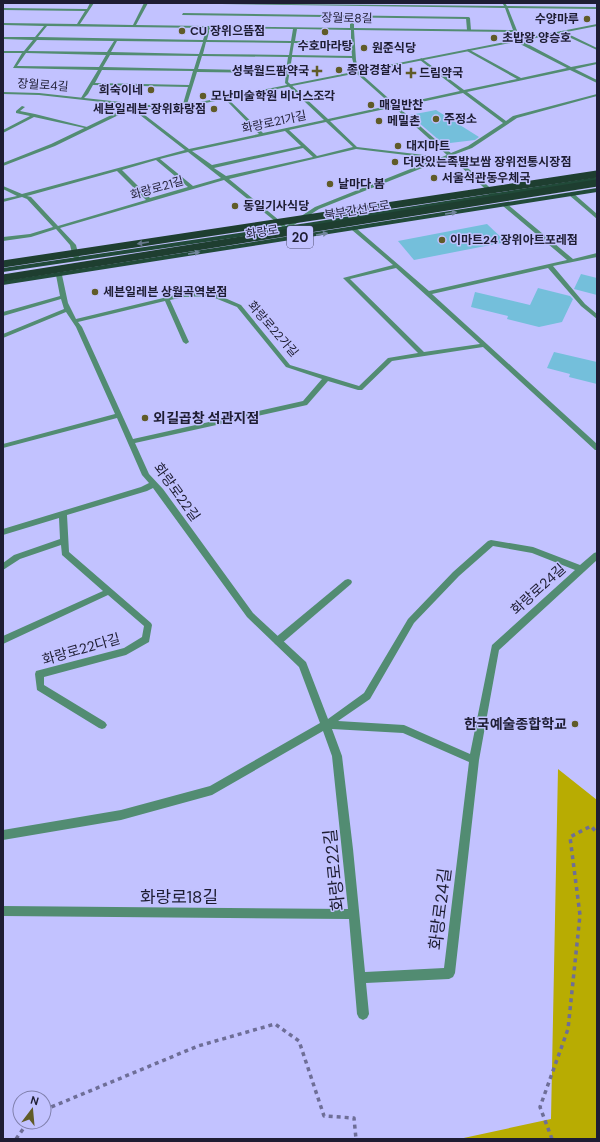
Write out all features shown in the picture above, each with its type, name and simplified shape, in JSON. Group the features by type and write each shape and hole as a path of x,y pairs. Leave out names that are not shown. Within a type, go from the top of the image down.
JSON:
{"highway":[{"name":"북부간선도로","path":"3,264 597,174"},
{"name":"북부간선도로","path":"3,278 597,183"}],"main road":[{"name":"화랑로","path":"3,270 76,258 119,254 597,179"},
{"name":"화랑로","path":"3,283 597,190"}],"street":[{"path":"78,25 92,3"},
{"path":"134,26 146,3"},
{"path":"154,3 505,5 597,8"},
{"path":"178,26 187,3"},
{"path":"575,3 578,8"},
{"path":"352,4 354,58 357,72 495,195"},
{"path":"3,9 12,5"},
{"path":"505,5 515,30 514,33 520,36 519,40 523,44 597,82"},
{"path":"3,9 88,10"},
{"path":"183,14 468,18 469,30"},
{"path":"345,23 352,23"},
{"name":"장월로8길","path":"3,24 515,30"},
{"path":"3,165 89,128 132,107 185,104 226,98 597,24"},
{"path":"46,25 14,67 287,72"},
{"path":"185,104 209,27"},
{"path":"295,28 286,82 356,148"},
{"path":"561,32 597,49"},
{"path":"3,38 353,43"},
{"name":"장월로4길","path":"83,98 116,40"},
{"path":"468,50 520,79"},
{"path":"3,52 354,58"},
{"path":"421,60 505,123"},
{"name":"화랑로21가길","path":"3,201 189,150 597,63"},
{"path":"92,84 190,86"},
{"name":"장월로4길","path":"3,93 39,94 83,98 121,103 132,107"},
{"name":"화랑로","path":"286,228 317,208 470,147 515,116 597,95"},
{"path":"226,98 262,134"},
{"path":"23,107 17,112 89,128"},
{"path":"132,107 211,167 286,228"},
{"path":"3,132 35,115"},
{"path":"286,129 316,157"},
{"path":"211,167 305,146"},
{"name":"화랑로21길","path":"3,239 31,235 225,178 356,148 424,156 437,160"},
{"path":"157,159 192,188"},
{"path":"118,169 149,200"},
{"path":"3,187 29,198 58,227 73,245 76,258"},
{"path":"571,194 597,217"},
{"path":"505,205 572,261"},
{"path":"354,229 428,293 597,448"},
{"path":"428,293 597,255"},
{"path":"396,266 346,278 421,353"},
{"path":"550,266 583,305 597,317"},
{"name":"화랑로22길","path":"59,275 62,297 67,310 79,327 146,475 250,615 303,665 337,756 363,1014"},
{"name":"화랑로22가길","path":"74,321 184,295 211,294 239,306 288,366 360,389 390,359 421,353 484,345"},
{"path":"3,314 62,297"},
{"path":"167,299 186,342"},
{"path":"3,336 67,310"},
{"path":"131,442 305,403 327,378"},
{"path":"3,446 119,415"},
{"path":"3,532 144,489 154,484"},
{"name":"화랑로22다길","path":"63,514 65,553 108,592 148,625 146,639 126,651 39,674 40,687 102,725"},
{"path":"3,567 18,557 65,540"},
{"path":"3,835 121,815 212,790 326,726 367,696 411,621 456,574 491,543 534,550 581,569"},
{"name":"화랑로24길","path":"360,978 449,973 474,760 495,648 597,556"},
{"path":"278,641 348,582"},
{"path":"3,640 108,592"},
{"path":"326,726 404,729 474,760"},
{"name":"화랑로18길","path":"3,911 354,914"}],"path":[{"path":"552,1139 540,1108 568,1029 580,915 570,837 591,826 597,833"},
{"path":"52,1107 198,1046 275,1024 299,1041 324,1116 354,1118 356,1139"},
{"path":"16,1139 22,1130"}],"shaded area":[{"path":"558,769 597,800 597,1139 459,1139 551,1119"}],"building":[{"path":"436,110 479,137 475,140 450,143 440,141 410,115"},
{"path":"487,224 506,242 414,260 398,241"},
{"path":"581,274 597,278 597,295 574,289"},
{"path":"538,288 570,296 573,299 562,322 539,327 507,319 508,316 471,307 475,292 530,305"},
{"path":"554,352 597,362 597,384 569,377 570,374 547,368"}],"place":[{"name":"수양마루","path":"587,19"},
{"name":"CU 장위으뜸점","path":"182,31"},
{"name":"수호마라탕","path":"325,32"},
{"name":"초밥왕 양승호","path":"494,38"},
{"name":"원준식당","path":"364,48"},
{"name":"종암경찰서","path":"339,70"},
{"name":"성북월드팜약국","path":"317,71"},
{"name":"드림약국","path":"411,73"},
{"name":"희숙이네","path":"151,90"},
{"name":"모난미술학원 비너스조각","path":"203,96"},
{"name":"매일반찬","path":"371,105"},
{"name":"세븐일레븐 장위화랑점","path":"214,109"},
{"name":"주정소","path":"436,119"},
{"name":"메밀촌","path":"379,121"},
{"name":"대지마트","path":"398,146"},
{"name":"더맛있는족발보쌈 장위전통시장점","path":"395,162"},
{"name":"서울석관동우체국","path":"434,178"},
{"name":"날마다 봄","path":"330,184"},
{"name":"동일기사식당","path":"235,206"},
{"name":"이마트24 장위아트포레점","path":"442,240"},
{"name":"세븐일레븐 상월곡역본점","path":"95,292"},
{"name":"외길곱창 석관지점","path":"145,418"},
{"name":"한국예술종합학교","path":"575,724"}]}
